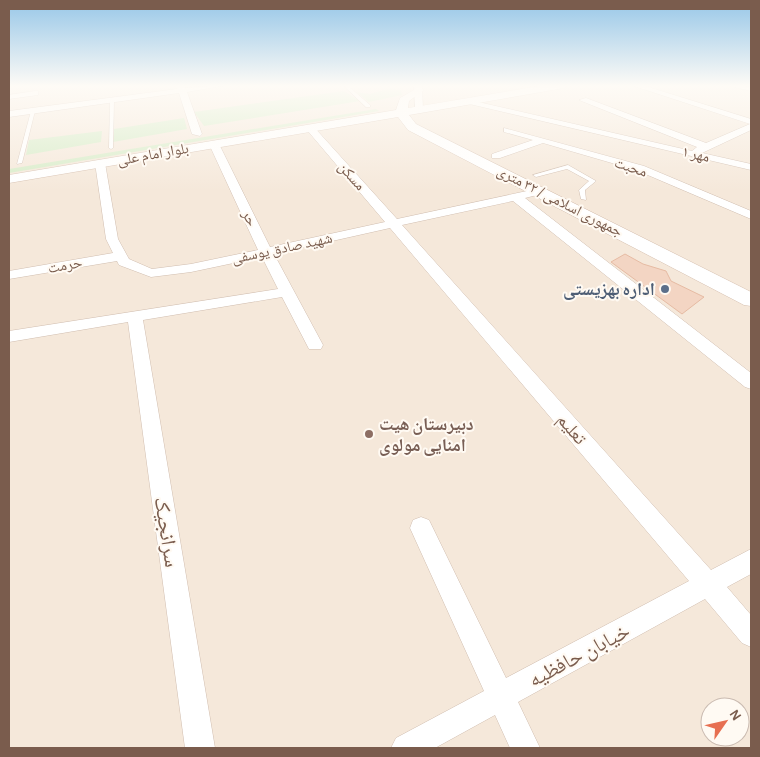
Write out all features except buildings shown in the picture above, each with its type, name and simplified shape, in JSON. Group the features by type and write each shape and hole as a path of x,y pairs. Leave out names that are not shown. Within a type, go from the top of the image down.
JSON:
{"main road":[{"name":"بلوار امام علی","path":"178,137 281,120"},
{"name":"بلوار امام علی","path":"9,179 310,128 337,120"},
{"name":"جمهوری اسلامی / ۳۲ متری","path":"413,120 412,127 541,191 751,300"},
{"name":"جمهوری اسلامی / ۳۲ متری","path":"428,120 496,156 690,251"},
{"path":"14,164 37,160"}],"street":[{"path":"193,120 197,134"},
{"name":"مهر ۱","path":"561,120 751,167"},
{"path":"636,120 706,147"},
{"path":"692,153 751,127"},
{"name":"مسکن","path":"310,128 394,224"},
{"name":"محبت","path":"507,130 640,168 751,215"},
{"path":"496,156 543,140"},
{"name":"حر","path":"214,144 266,252 315,345"},
{"path":"100,163 112,239 121,256"},
{"name":"شهید صادق یوسفی","path":"121,256 124,262 151,273 191,268 541,191"},
{"path":"516,197 751,382"},
{"name":"تعلیم","path":"394,224 751,634"},
{"name":"حرمت","path":"9,275 121,256"},
{"path":"9,336 287,292"},
{"name":"سرانجیک","path":"135,316 200,748"},
{"path":"421,528 525,748"},
{"name":"خیابان حافظیه","path":"406,748 751,561"}],"lane":[{"path":"14,164 30,120"},
{"path":"112,120 112,148"}],"shaded area":[{"path":"9,120 751,120 751,748 9,748"}],"green space":[{"path":"169,120 185,120 187,129 113,142 114,129"},
{"path":"200,120 239,120 204,126"},
{"path":"307,120 323,120 9,173 9,169"},
{"path":"102,131 101,142 26,155 29,140"}],"place":[{"name":"اداره بهزیستی","path":"665,289"},
{"name":"دبیرستان هیت امنایی مولوی","path":"369,434"}]}
